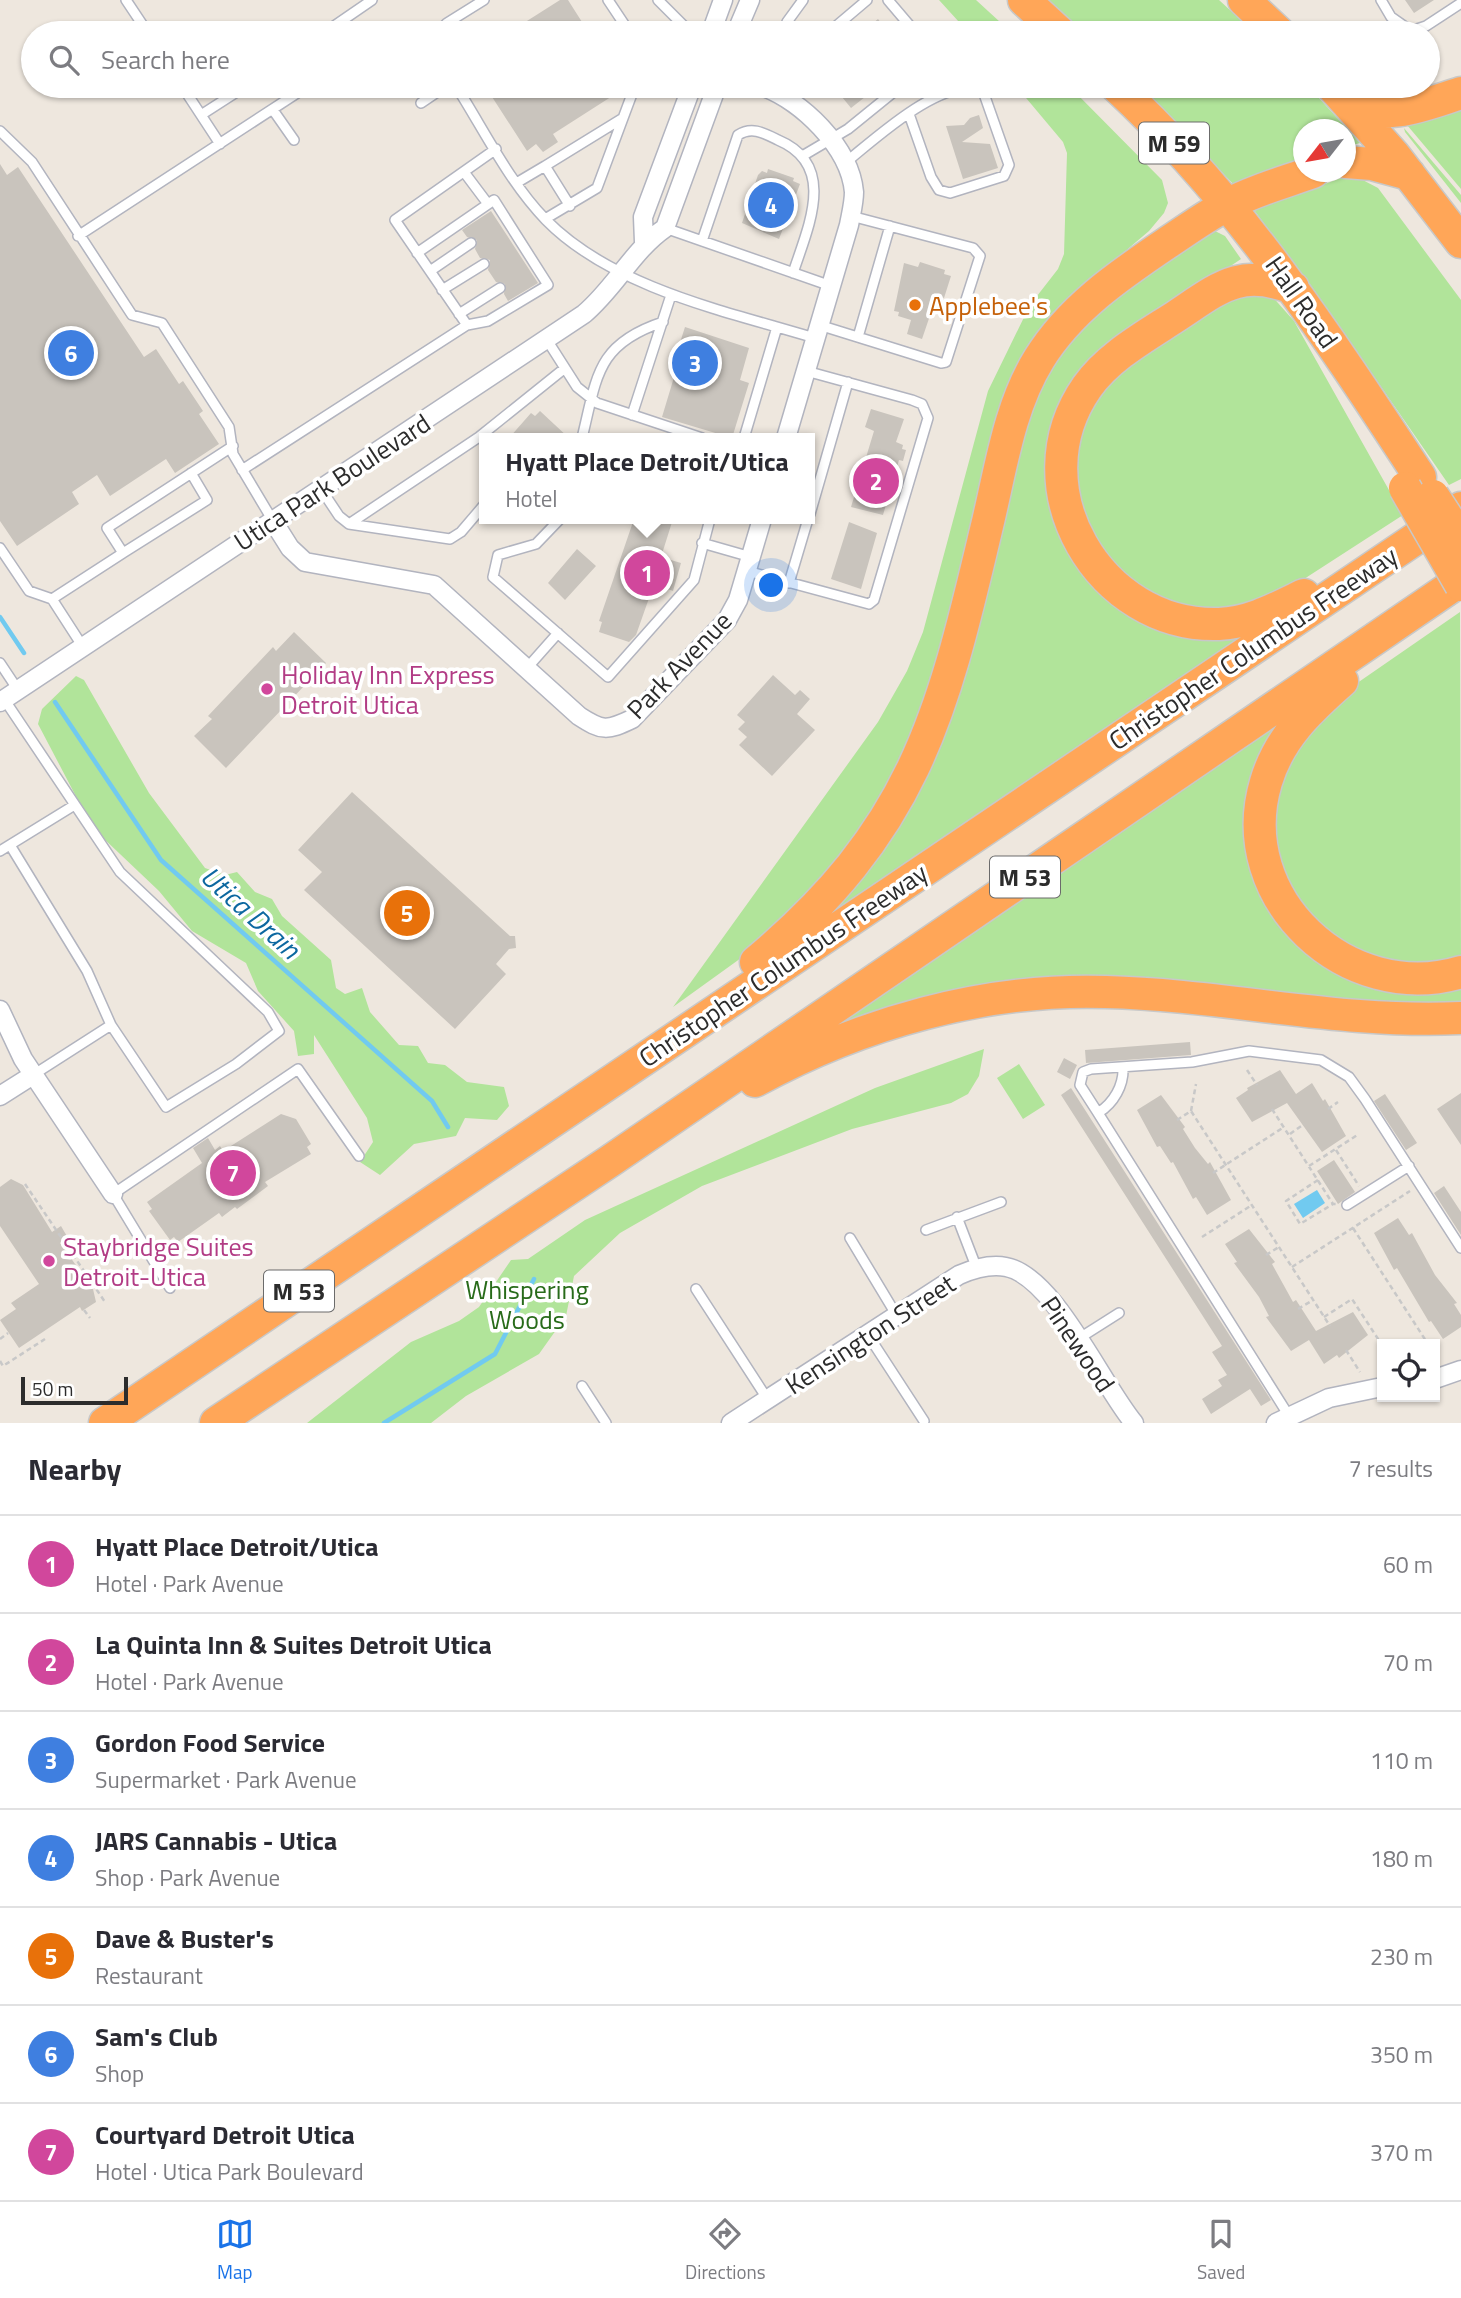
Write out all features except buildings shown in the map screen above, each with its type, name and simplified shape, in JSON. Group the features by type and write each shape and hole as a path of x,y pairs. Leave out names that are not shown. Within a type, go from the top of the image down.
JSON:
{"highway":[{"path":"1024,0 1047,21"},
{"path":"1244,0 1266,21"},
{"path":"1346,98 1372,112 1393,113 1461,93"},
{"name":"Hall Road","path":"1127,98 1229,204 1293,288 1385,423 1413,483 1461,539"},
{"path":"1343,98 1409,174 1461,242"},
{"path":"1356,163 1372,164 1409,174"},
{"path":"626,1070 787,936 834,889 876,836 909,780 940,709 963,629 1011,428 1038,361 1062,327 1100,290 1229,204 1293,180"},
{"path":"1293,288 1259,279 1233,281 1143,338 1103,369 1075,406 1061,452 1060,474 1068,519 1086,555 1115,586 1149,608 1203,623 1252,618 1388,557"},
{"path":"1413,483 1454,586 1297,724 1272,765 1261,804 1260,824 1265,863 1276,892 1291,918 1320,946 1354,966 1393,977 1431,978 1461,972"},
{"name":"Christopher Columbus Freeway","path":"105,1423 1461,508"},
{"name":"M 53","path":"216,1423 610,1161 1454,586"},
{"path":"610,1161 774,1071 859,1034 930,1012 990,1000 1047,993 1106,992 1360,1017 1461,1018"}],"street":[{"path":"715,21 723,0"},
{"path":"741,21 750,0"},
{"name":"Utica Park Boulevard","path":"644,242 643,217 688,98"},
{"path":"665,228 713,98"},
{"path":"785,98 799,105 830,141 844,164 854,195 851,216 787,433"},
{"name":"Utica Park Boulevard","path":"7,697 547,341 584,314 624,273 644,242 665,228"},
{"name":"Park Avenue","path":"273,521 290,548 305,562 434,585 579,716 595,726 611,729 632,719 727,620 738,600 761,524"},
{"path":"0,1010 33,1075 113,1194"},
{"path":"0,1096 33,1075"},
{"name":"Kensington Street","path":"742,1420 768,1400 959,1275 977,1269 1005,1267 1017,1270"},
{"name":"Pinewood","path":"1017,1270 1047,1294 1134,1423"},
{"path":"1440,1377 1461,1370"},
{"path":"1282,1419 1347,1393 1377,1388"}],"lane":[{"path":"126,0 140,21"},
{"path":"341,21 372,0"},
{"path":"450,21 484,0"},
{"path":"608,0 623,21"},
{"path":"657,0 679,21"},
{"path":"788,21 803,0"},
{"path":"842,21 867,0"},
{"path":"888,0 906,21"},
{"path":"1381,0 1396,21"},
{"path":"1432,21 1461,3"},
{"path":"190,98 220,144"},
{"path":"201,115 227,98"},
{"path":"78,236 290,98"},
{"path":"421,103 428,98"},
{"path":"464,98 518,183 545,219 579,247 624,273 671,295 777,327 858,337 941,363 946,362 980,256 973,248 851,216"},
{"path":"545,219 597,188 631,98"},
{"path":"804,155 830,141 886,98"},
{"path":"844,164 909,114 935,98"},
{"path":"909,114 931,177 940,190 950,193 1004,176 1009,165 985,98"},
{"path":"273,110 294,140"},
{"path":"518,183 624,118"},
{"path":"702,241 738,135 746,130 757,131 787,143 804,155 815,188 813,206 793,273"},
{"path":"0,131 32,162 132,315 162,323 229,427 242,470 273,521"},
{"path":"467,326 395,219 496,149"},
{"path":"545,166 570,206"},
{"path":"464,172 488,204"},
{"path":"242,470 467,326 488,321 548,285 531,266 504,223 494,200 417,253"},
{"path":"858,337 890,226"},
{"path":"665,228 831,286"},
{"path":"429,271 471,243"},
{"path":"442,290 484,264"},
{"path":"459,314 500,288"},
{"path":"632,415 671,295"},
{"path":"583,433 603,363 615,347 634,331 663,322"},
{"path":"745,433 777,327"},
{"path":"547,341 577,387 591,399 687,433"},
{"path":"484,433 565,368"},
{"path":"702,543 789,583 863,605 874,600 928,418 922,404 806,371"},
{"path":"815,497 848,382"},
{"path":"349,524 479,437"},
{"path":"123,553 107,527 233,446"},
{"path":"52,599 207,500 191,473"},
{"path":"321,489 339,516 349,524 450,539 461,532 479,511"},
{"path":"556,524 536,544 498,555 494,577 608,677 694,580 708,524"},
{"path":"789,583 807,524"},
{"path":"0,548 29,591 52,599 83,647"},
{"path":"527,668 558,633"},
{"path":"0,663 7,697 73,806 120,872 268,1012 279,1031 236,1064 166,1107 111,1025 87,971 10,845"},
{"path":"0,851 73,806"},
{"path":"33,1075 111,1025"},
{"path":"1282,1419 1080,1085 1080,1078 1091,1069 1192,1062 1249,1051 1321,1060 1349,1077 1461,1248"},
{"path":"1098,1113 1110,1103 1124,1080 1123,1067"},
{"path":"170,1288 113,1194 298,1069 359,1156"},
{"path":"1343,1205 1409,1166"},
{"path":"926,1230 1001,1202"},
{"path":"957,1217 977,1269"},
{"path":"850,1238 897,1316"},
{"path":"696,1289 768,1400"},
{"path":"1078,1339 1119,1313"},
{"path":"868,1335 924,1422"},
{"path":"582,1386 606,1423"}],"path":[{"path":"1247,1070 1257,1085"},
{"path":"1196,1084 1191,1111 1330,1326"},
{"path":"1328,1109 1339,1102"},
{"path":"1272,1109 1332,1204"},
{"path":"1177,1120 1191,1111"},
{"path":"1289,1135 1304,1124"},
{"path":"1213,1172 1284,1127"},
{"path":"1309,1166 1359,1134"},
{"path":"1335,1149 1361,1189"},
{"path":"1318,1180 1286,1201 1300,1224 1332,1204 1343,1205"},
{"path":"25,1184 105,1302"},
{"path":"1292,1267 1413,1189"},
{"path":"1202,1237 1252,1205"},
{"path":"1353,1228 1425,1339"},
{"path":"1266,1255 1279,1247"},
{"path":"1324,1317 1352,1299 1378,1339"},
{"path":"1298,1309 1313,1300"},
{"path":"84,1310 90,1318"},
{"path":"0,1339 8,1333"},
{"path":"0,1361 3,1366 45,1339"},
{"path":"1346,1349 1360,1373"}],"green space":[{"path":"939,0 976,0 999,21 958,21"},
{"path":"1048,0 1219,0 1242,21 1071,21"},
{"path":"1026,98 1081,98 1162,180 1168,203 1164,213 1149,231 1050,315 1010,380 993,430 949,632 926,710 859,842 748,953 673,1007 878,722 907,671 923,632 988,391 1030,305 1058,269 1064,254 1067,153 1063,142"},
{"path":"1151,98 1319,98 1338,119 1293,119 1293,165 1236,187"},
{"path":"1461,108 1461,189 1407,125"},
{"path":"1404,128 1461,195 1461,203 1405,132"},
{"path":"1357,177 1378,188 1461,300 1461,479 1449,485 1312,287 1254,210 1320,182 1322,185 1330,182 1356,182"},
{"path":"1215,231 1225,236 1241,259 1107,349 1047,467 1053,511 1059,531 1079,567 1108,598 1126,611 1240,637 824,920 860,875 1047,370 1099,307"},
{"path":"1270,294 1294,321 1403,515 1287,590 1251,607 1192,610 1134,585 1096,546 1075,488 1076,446 1090,408 1112,378 1228,295"},
{"path":"1460,612 1461,960 1393,966 1319,933 1278,867 1271,805 1295,745 1350,688"},
{"path":"76,676 84,680 149,793 205,868 225,875 237,872 255,892 272,899 282,916 331,960 336,988 345,994 362,988 370,1012 399,1045 418,1046 428,1063 445,1065 467,1082 504,1087 509,1106 497,1120 465,1118 456,1136 414,1144 380,1175 360,1162 373,1142 367,1118 314,1035 314,1054 298,1056 294,1031 258,991 246,963 192,931 159,891 101,836 80,804 38,724 42,709"},
{"path":"1287,716 1258,778 1295,935 1461,981 1461,1004 1434,1006 1172,986 818,1033"},
{"name":"Whispering Woods","path":"984,1049 979,1076 968,1094 951,1103 852,1129 702,1186 620,1233 574,1276 566,1316 539,1354 466,1396 431,1423 307,1423 411,1342 459,1321 479,1307 511,1260 528,1259 585,1220 875,1088"},
{"path":"1019,1064 1045,1105 1023,1119 997,1078"}],"water":[{"path":"1317,1190 1325,1203 1303,1218 1294,1204"}],"waterway":[{"name":"Utica Drain","path":"0,617 24,653"},
{"name":"Utica Drain","path":"55,702 161,860 432,1101 448,1127"},
{"name":"Utica Drain","path":"384,1423 495,1354 534,1279"}],"place":[{"name":"JARS Cannabis - Utica","path":"771,205"},
{"name":"Applebee's","path":"915,305"},
{"name":"Sam's Club","path":"71,353"},
{"name":"Gordon Food Service","path":"695,363"},
{"name":"La Quinta Inn & Suites Detroit Utica","path":"876,481"},
{"name":"Hyatt Place Detroit/Utica","path":"647,573"},
{"name":"Holiday Inn Express Detroit Utica","path":"267,689"},
{"name":"Dave & Buster's","path":"407,913"},
{"name":"Courtyard Detroit Utica","path":"233,1173"},
{"name":"Staybridge Suites Detroit-Utica","path":"49,1261"}]}
